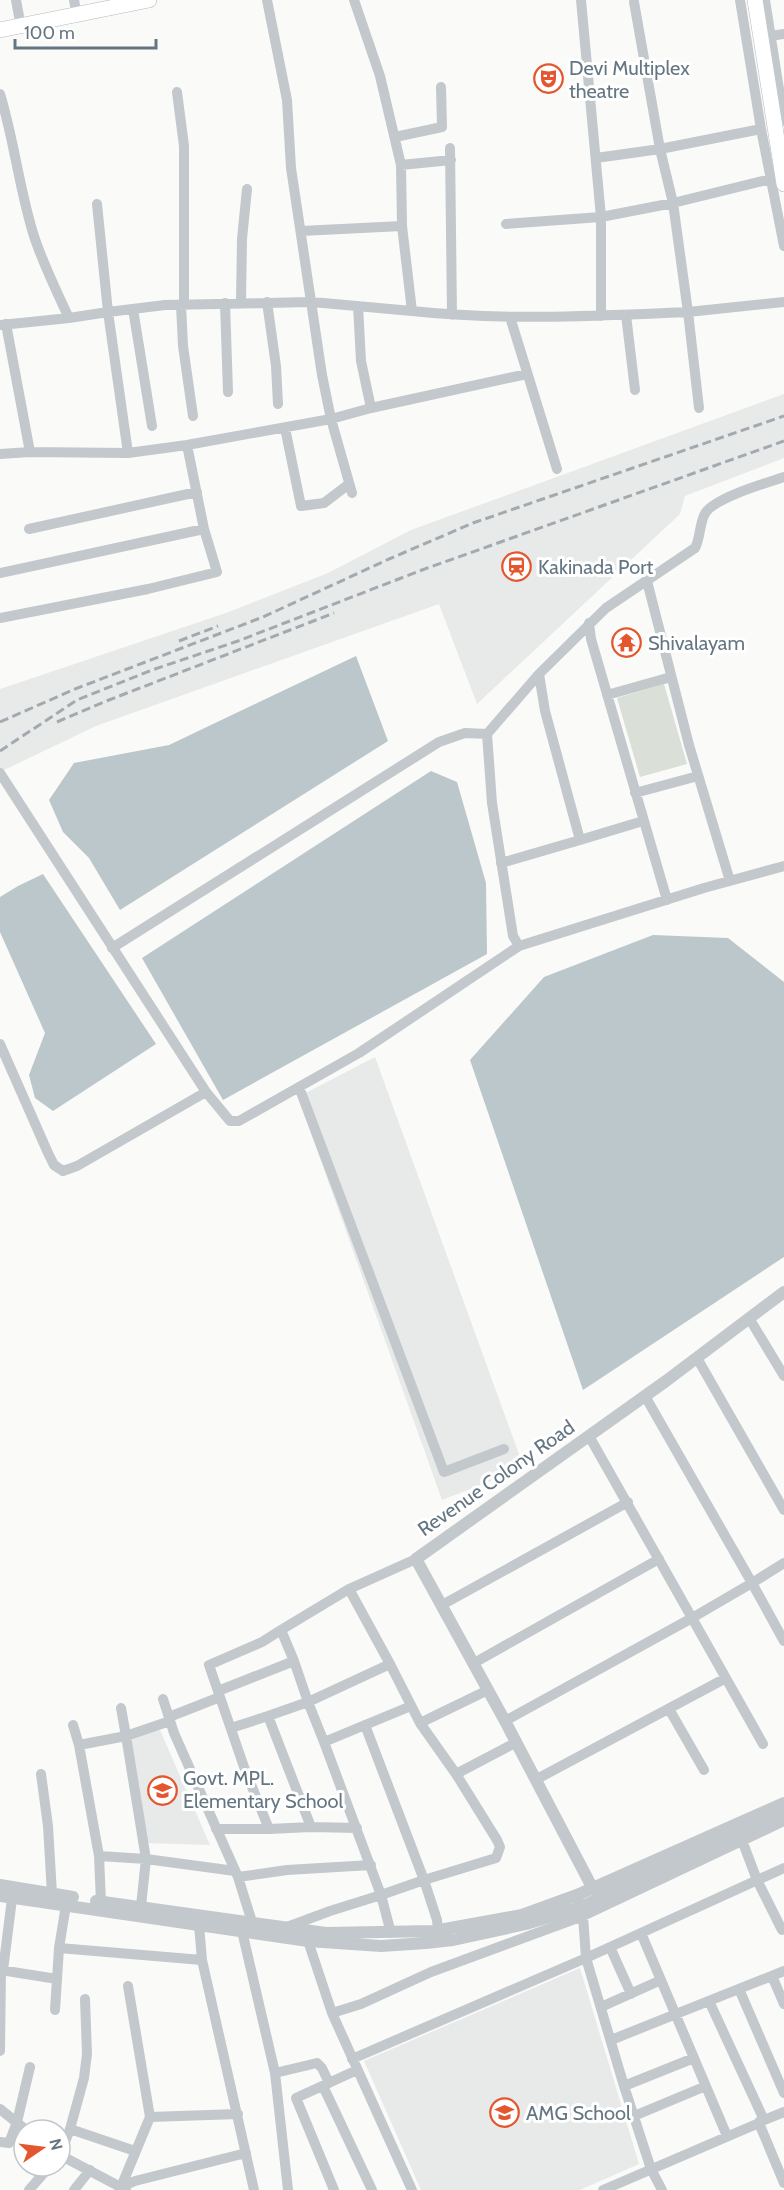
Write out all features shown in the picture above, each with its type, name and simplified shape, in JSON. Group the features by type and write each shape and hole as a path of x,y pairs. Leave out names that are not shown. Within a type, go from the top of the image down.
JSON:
{"main road":[{"path":"755,0 777,182"},
{"path":"0,30 77,16 138,1"}],"street":[{"path":"16,0 21,27"},
{"path":"74,0 77,16"},
{"path":"267,0 287,100 291,168 322,375 331,419 351,489 324,503 301,506 285,428"},
{"path":"354,0 380,76 401,165 402,226 412,311"},
{"path":"581,0 601,217 601,316"},
{"path":"741,0 761,129 777,182 784,246"},
{"path":"765,0 784,121"},
{"path":"634,2 660,149 673,203 699,408"},
{"path":"770,36 784,34"},
{"path":"395,137 442,127 441,87"},
{"path":"177,92 184,146 183,346 192,416"},
{"path":"0,94 33,234 69,318"},
{"path":"596,158 660,149 761,129"},
{"path":"450,148 452,315"},
{"path":"401,165 451,160"},
{"path":"506,224 601,217 777,182"},
{"path":"241,302 242,239 247,189"},
{"path":"97,204 108,312 128,453"},
{"path":"301,231 402,226"},
{"path":"30,452 3,325 133,309 241,302 312,302 452,315 510,317 688,312 784,302"},
{"path":"267,302 276,366 278,404"},
{"path":"225,303 228,392"},
{"path":"358,306 361,361 371,408"},
{"path":"133,309 152,426"},
{"path":"626,315 635,390"},
{"path":"510,317 557,469"},
{"path":"0,454 128,453 187,446 331,419 527,374"},
{"path":"0,618 82,603 217,572 204,529 187,446"},
{"path":"519,946 513,936 501,863 492,803 487,734 539,674 589,623 606,608 695,548 706,513 712,506 784,477"},
{"path":"29,529 197,492"},
{"path":"0,573 204,529"},
{"path":"647,581 698,776 730,880"},
{"path":"589,623 591,639 667,900"},
{"path":"539,674 545,711 580,840"},
{"path":"607,695 671,677"},
{"path":"112,948 438,742 465,733 487,734"},
{"path":"635,793 698,776"},
{"path":"2,781 206,1092 230,1121 239,1121 359,1053 519,946 730,880 784,866"},
{"path":"501,863 643,821"},
{"path":"0,1044 48,1153 54,1165 63,1171 77,1166 206,1092"},
{"path":"299,1087 444,1472 504,1449"},
{"name":"Revenue Colony Road","path":"593,1889 537,1779 416,1559 645,1396 784,1292"},
{"path":"749,1318 784,1376"},
{"path":"697,1358 784,1510"},
{"path":"645,1396 784,1641"},
{"path":"589,1436 763,1744"},
{"path":"442,1605 628,1502"},
{"path":"269,1829 209,1665 262,1642 350,1589 416,1559"},
{"path":"474,1663 659,1559"},
{"path":"505,1721 692,1618 784,1563"},
{"path":"287,1927 496,1858 499,1854 498,1840 420,1723 350,1589"},
{"path":"281,1630 371,1865 391,1933"},
{"path":"79,1745 126,1736 169,1719 294,1661"},
{"path":"231,1728 308,1702 390,1664"},
{"path":"537,1779 726,1678"},
{"path":"420,1723 488,1690"},
{"path":"163,1699 169,1719 236,1874 252,1922"},
{"path":"324,1742 411,1706"},
{"path":"121,1708 146,1859 141,1906"},
{"path":"669,1709 704,1770"},
{"path":"268,1716 311,1827"},
{"path":"73,1725 79,1745 99,1856 101,1902"},
{"path":"365,1725 424,1880 438,1930"},
{"path":"456,1774 517,1742"},
{"path":"41,1774 48,1827 52,1894"},
{"path":"740,1832 784,1803"},
{"path":"332,2013 361,2004 784,1812"},
{"path":"0,1885 8,1894 66,1905 242,1931 308,1936 381,1946 426,1943 453,1940 526,1924 580,1906 593,1889 740,1832 784,1821"},
{"path":"216,1829 357,1828"},
{"path":"740,1832 757,1880 784,1931"},
{"path":"99,1856 146,1859 236,1874 371,1865"},
{"path":"352,2059 586,1958 784,1868"},
{"path":"8,1894 52,1894 141,1906 287,1927 308,1936 438,1930 580,1906"},
{"path":"0,2051 1,1970 8,1894"},
{"path":"55,2010 59,1948 66,1905"},
{"path":"580,1906 586,1958 651,2169 662,2190"},
{"path":"199,1925 202,1960 254,2190"},
{"path":"242,1931 275,2073 288,2190"},
{"path":"641,1933 728,2136"},
{"path":"308,1936 332,2013 412,2190"},
{"path":"610,1947 631,1994"},
{"path":"59,1948 202,1960"},
{"path":"1,1970 57,1979"},
{"path":"610,2040 784,1971"},
{"path":"772,1976 784,2004"},
{"path":"601,2007 661,1980"},
{"path":"123,2189 135,2151 150,2117 128,1986"},
{"path":"739,1989 784,2093"},
{"path":"72,2122 84,2078 87,2054 85,1999"},
{"path":"709,2001 761,2121 784,2183"},
{"path":"624,2085 694,2058"},
{"path":"275,2073 317,2063 322,2068 326,2085 372,2190"},
{"path":"22,2118 30,2067"},
{"path":"277,2103 296,2098 357,2070"},
{"path":"634,2116 706,2086"},
{"path":"296,2098 334,2190"},
{"path":"0,2109 12,2119"},
{"path":"603,2190 784,2112"},
{"path":"150,2117 238,2114"},
{"path":"72,2130 135,2151"},
{"path":"123,2189 135,2181 246,2153"},
{"path":"72,2161 123,2189"},
{"path":"74,2190 90,2170"},
{"path":"29,2190 40,2178"}],"shaded area":[{"path":"784,394 784,458 685,496 680,514 477,704 439,604 96,726 0,772 0,689 226,613 328,573 411,530"},
{"path":"356,656 388,741 120,910 89,858 63,832 49,800 74,763 169,745"},
{"path":"664,684 687,764 640,777 617,698"},
{"path":"431,771 457,782 486,883 487,954 223,1100 142,958"},
{"path":"43,874 156,1044 53,1111 35,1098 29,1075 45,1033 0,932 0,897"},
{"path":"653,935 728,938 784,982 784,1257 583,1390 470,1060 544,977"},
{"path":"375,1057 524,1468 442,1500 298,1097"},
{"name":"Govt. MPL. Elementary School","path":"160,1730 210,1845 145,1843 129,1737"},
{"name":"AMG School","path":"580,1968 639,2164 580,2190 421,2190 364,2061"}],"railway":[{"path":"0,722 75,689 263,617 473,523 784,416"},
{"path":"0,751 77,700 152,670 238,641 422,570 784,441"},
{"path":"57,722 334,613"},
{"path":"179,641 218,626"}],"place":[{"name":"Devi Multiplex theatre","path":"548,79"},
{"name":"Kakinada Port","path":"517,567"},
{"name":"Shivalayam","path":"627,643"},
{"name":"Govt. MPL. Elementary School","path":"162,1790"},
{"name":"AMG School","path":"505,2113"}]}
